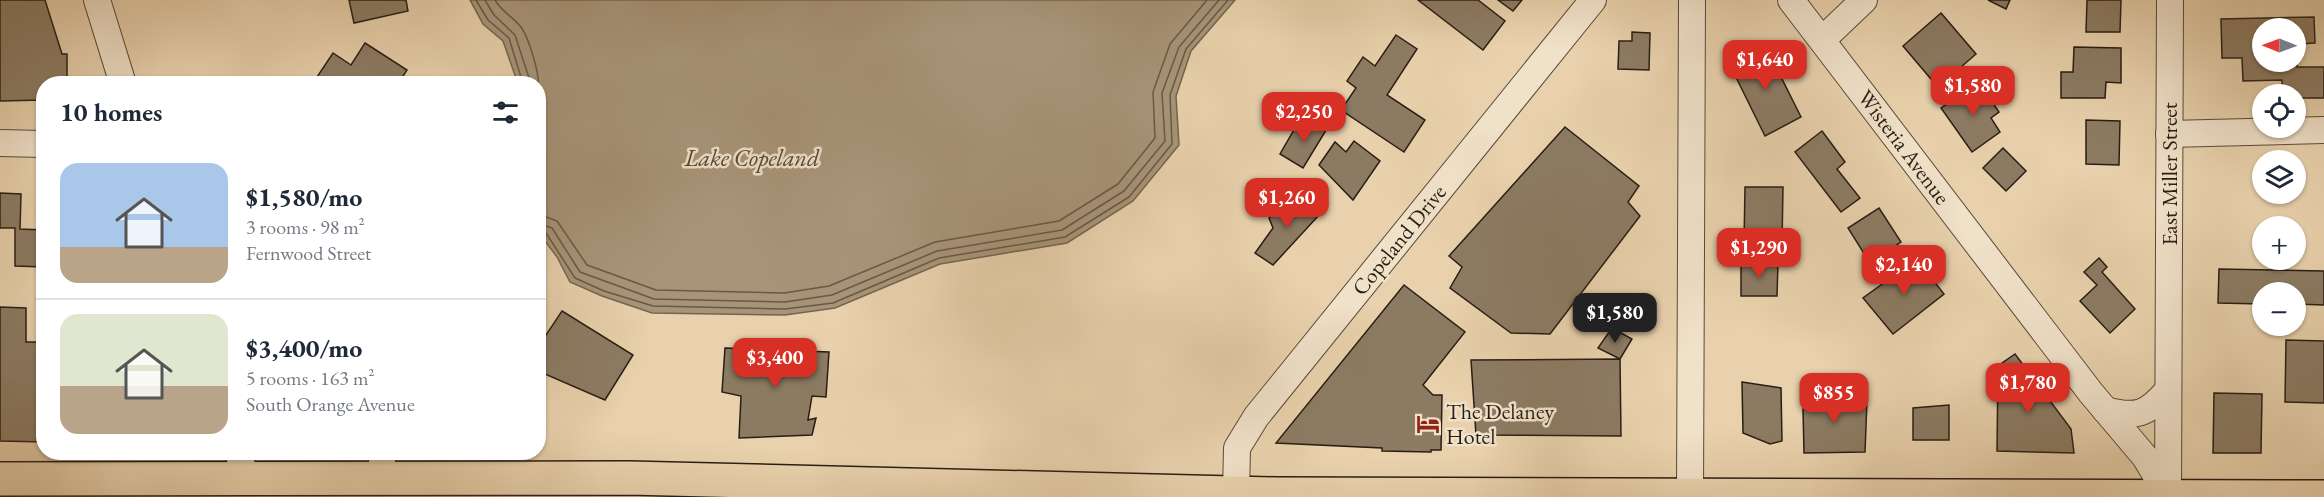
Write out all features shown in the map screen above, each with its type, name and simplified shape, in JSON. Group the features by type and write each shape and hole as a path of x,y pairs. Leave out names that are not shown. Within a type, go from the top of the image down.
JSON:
{"main road":[{"path":"0,479 194,488 242,466 382,466 629,478 1144,495 1236,493 2324,496"}],"street":[{"path":"98,0 121,76"},
{"name":"Copeland Drive","path":"1236,493 1237,448 1256,417 1593,0"},
{"path":"1690,495 1692,0"},
{"name":"Wisteria Avenue","path":"1791,0 2104,410 2145,457 2168,496"},
{"path":"1822,39 1864,0"},
{"name":"East Miller Street","path":"2168,383 2170,0"},
{"path":"2169,134 2324,130"},
{"path":"0,143 36,144"},
{"path":"2104,410 2122,415 2145,412 2168,383"},
{"path":"2168,383 2168,496"}],"water":[{"name":"Lake Copeland","path":"470,0 1235,0 1191,51 1176,96 1179,145 1133,201 1067,243 940,264 835,308 785,315 652,313 570,282 557,257 546,242 546,76 515,76 503,41 483,24"}],"building":[{"path":"0,0 45,0 62,54 67,54 67,76 36,76 36,100 0,101"},
{"path":"349,0 406,0 408,11 354,23"},
{"path":"1418,0 1478,0 1505,21 1483,50"},
{"path":"1498,0 1522,0 1513,11"},
{"path":"1988,0 2010,0 2006,9"},
{"path":"2087,0 2121,0 2120,32 2086,32"},
{"path":"1941,13 1976,54 1961,67 1969,78 1947,98 1903,46"},
{"path":"2314,17 2315,43 2306,44 2306,18 2268,18"},
{"path":"2252,18 2252,72 2306,72 2306,67 2324,67 2324,98 2306,98 2306,84 2282,84 2282,80 2243,81 2242,58 2222,58 2221,19"},
{"path":"1632,32 1650,33 1649,70 1618,69 1619,41 1632,41"},
{"path":"1396,35 1417,49 1387,95 1425,120 1404,152 1341,110 1356,88 1347,81 1363,57 1375,66"},
{"path":"365,43 407,70 403,76 318,76 333,53 351,65"},
{"path":"1766,47 1801,117 1765,136 1730,65"},
{"path":"2074,47 2121,48 2121,83 2106,82 2105,98 2061,98 2061,72 2073,72"},
{"path":"1979,82 1999,112 1991,118 2000,132 1972,152 1941,108"},
{"path":"1312,117 1328,127 1303,168 1280,154 1295,128 1302,132"},
{"path":"2086,120 2120,121 2119,165 2086,164"},
{"path":"1565,127 1639,186 1628,202 1640,216 1550,334 1511,333 1450,288 1462,267 1449,256"},
{"path":"1822,131 1845,162 1837,169 1860,198 1841,212 1795,152"},
{"path":"1354,141 1380,161 1353,200 1319,165 1335,142 1346,152"},
{"path":"2003,148 2026,171 2006,191 1983,168"},
{"path":"1745,187 1783,187 1782,244 1744,243"},
{"path":"0,193 21,194 20,229 36,230 36,267 15,266 15,228 0,228"},
{"path":"1302,193 1320,214 1273,265 1255,253 1273,228 1269,218 1275,213 1281,213"},
{"path":"1879,208 1901,242 1870,263 1848,228"},
{"path":"2099,258 2107,267 2102,272 2135,309 2110,333 2080,301 2097,285 2084,272"},
{"path":"1917,259 1944,294 1893,334 1863,298"},
{"path":"1741,262 1778,263 1777,296 1741,296"},
{"path":"2219,269 2324,271 2324,305 2306,304 2306,282 2252,282 2252,304 2218,303"},
{"path":"1404,285 1465,332 1423,385 1433,395 1442,395 1441,450 1431,450 1431,452 1382,451 1382,448 1276,443"},
{"path":"0,307 26,308 26,342 36,342 36,442 0,441"},
{"path":"562,311 633,355 605,400 546,374 546,335"},
{"path":"1612,328 1632,339 1620,359 1598,348"},
{"path":"2286,340 2324,341 2324,403 2285,402"},
{"path":"725,348 829,352 826,397 812,396 808,420 816,418 812,435 739,438 741,396 722,392"},
{"path":"2015,354 2071,429 2074,453 1997,451 1998,366"},
{"path":"1620,359 1621,436 1476,435 1471,360"},
{"path":"1742,382 1781,388 1782,441 1770,444 1743,433"},
{"path":"1811,390 1844,391 1845,401 1867,400 1865,452 1804,453 1803,409 1811,406"},
{"path":"2214,393 2262,394 2261,453 2213,453"},
{"path":"1949,405 1949,440 1913,440 1913,408"}],"place":[{"name":"The Delaney Hotel","path":"1428,424"}]}
